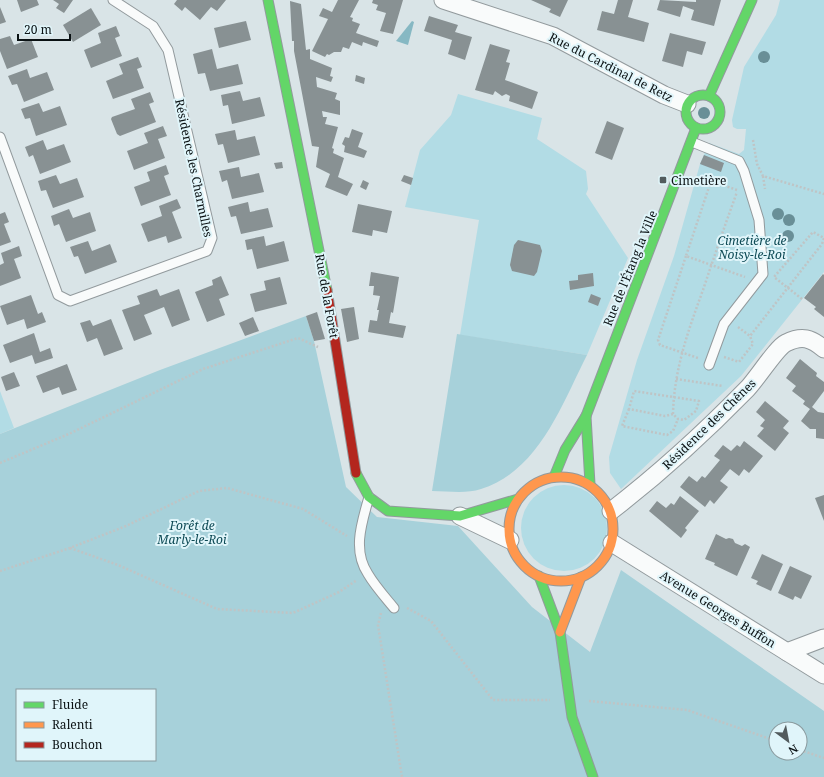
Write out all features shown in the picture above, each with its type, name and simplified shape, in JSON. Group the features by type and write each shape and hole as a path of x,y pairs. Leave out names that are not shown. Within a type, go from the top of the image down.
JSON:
{"street":[{"name":"Rue de la Forêt","path":"268,0 332,314 355,472 369,497 388,511 460,516 518,499"},
{"name":"Rue du Cardinal de Retz","path":"443,0 553,36 664,95 687,104"},
{"path":"709,96 752,0"},
{"path":"699,95 709,96 718,103 720,109 718,121 714,125 705,129 696,128 687,120 687,104 690,100 699,95"},
{"name":"Rue de l'Étang la Ville","path":"554,477 565,450 586,416 692,142 696,128"},
{"name":"Résidence des Chênes","path":"611,511 665,467 748,388 784,343 805,338 817,343 824,349"},
{"name":"Rue de l'Étang la Ville","path":"586,416 590,484"},
{"path":"554,477 573,478 590,484 603,496 611,511 614,527 612,543 605,557 594,569 581,577 567,581 553,580 539,576 529,570 514,552 510,540 509,526 512,512 518,499 528,488 540,481 554,477"},
{"name":"Rue de la Forêt","path":"460,516 510,540"},
{"name":"Avenue Georges Buffon","path":"612,543 824,675"},
{"path":"539,576 560,632 568,699 572,717 592,777"},
{"path":"560,632 581,577"},
{"path":"787,652 824,638"}],"lane":[{"name":"Résidence les Charmilles","path":"0,136 58,295 70,301 208,251 212,238 168,50 153,26 113,0"},
{"path":"692,142 739,161 744,171 759,220 763,274 724,324 710,360"},
{"path":"369,497 358,543 360,559 367,574 394,608"}],"path":[{"path":"753,140 757,164 763,176 824,194"},
{"path":"678,419 673,431 667,435 622,426 634,391 674,398 699,401 696,411 684,420 678,419 673,414 674,398 676,379 681,352 744,171"},
{"path":"737,191 711,181 658,340 660,345 710,360 739,362 753,344 750,336"},
{"path":"802,299 774,277 813,232 824,238"},
{"path":"686,256 757,282"},
{"path":"0,463 71,432 203,369 298,338 320,347 330,362 339,366"},
{"path":"676,379 723,386"},
{"path":"629,409 665,416 673,414"},
{"path":"0,571 70,548 126,526 199,491 227,488 303,509 358,543"},
{"path":"70,548 118,565 217,609 293,613 338,592 367,574"},
{"path":"384,595 378,625 402,777"},
{"path":"394,608 401,605 432,621 493,700 568,699 687,710 768,738"},
{"path":"808,753 824,758"}],"green space":[{"name":"Cimetière de Noisy-le-Roi","path":"780,0 824,0 824,272 741,376 621,489 610,473 609,457 637,360 674,256 700,164 709,143 739,154 744,150 746,129 737,129 733,127 732,120 744,67 776,15"},
{"path":"458,94 542,118 537,139 586,171 588,189 586,194 628,258 587,355 460,335 479,220 405,207 420,150 451,115"},
{"name":"Forêt de Marly-le-Roi","path":"306,316 314,341 346,487 377,517 458,526 532,607 590,652 621,570 824,711 824,777 0,777 0,434 160,370"},
{"path":"457,334 587,355 558,414 546,434 533,452 519,467 501,480 475,491 432,491"},
{"path":"0,391 14,428 0,434"},
{"path":"564,485 580,489 594,498 603,512 607,528 603,544 594,558 580,567 564,571 548,567 534,558 525,544 521,528 525,512 534,498 548,489"}],"shaded area":[{"path":"412,21 414,22 408,45 396,41"}],"building":[{"path":"17,0 37,0 39,5 21,12"},
{"path":"53,0 73,0 64,13 56,8 59,4"},
{"path":"177,0 226,0 217,11 211,7 200,20 185,7 182,11 174,4"},
{"path":"338,0 359,0 350,17 353,18 352,21 360,24 356,33 379,41 377,47 363,42 362,46 352,42 349,49 343,47 341,52 334,52 329,55 327,54 325,57 312,51 328,19 319,16 323,8 332,12"},
{"path":"373,0 403,0 393,34 380,31 386,13 376,10 378,5 372,3"},
{"path":"531,0 568,0 560,17 549,12 551,9"},
{"path":"618,0 633,0 628,17 649,23 644,42 597,30 602,11 614,14"},
{"path":"660,0 696,2 696,0 721,0 714,26 691,20 694,10 683,6 680,17 657,10"},
{"path":"290,1 301,4 306,50 310,49 310,59 332,68 330,76 333,77 331,82 316,77 317,87 337,93 335,99 340,101 340,115 322,111 323,117 327,117 325,124 338,127 332,148 334,149 333,153 344,158 338,177 353,184 347,196 325,187 330,174 316,167 319,147 312,146 294,51 294,41 292,41"},
{"path":"0,7 6,22 0,24"},
{"path":"91,8 101,25 73,42 63,25"},
{"path":"429,16 458,25 455,32 472,37 465,60 448,54 452,40 424,31"},
{"path":"246,21 251,40 219,48 214,28"},
{"path":"116,26 120,36 115,38 122,56 91,68 84,50 101,43 98,33"},
{"path":"670,33 706,42 702,55 687,51 683,67 662,61"},
{"path":"10,36 14,45 31,39 38,57 7,69 0,51 0,39"},
{"path":"490,44 510,50 506,62 510,63 505,80 538,92 532,109 509,101 510,96 506,94 502,96 495,91 493,95 475,90"},
{"path":"212,49 217,69 238,64 243,84 210,91 205,73 198,74 193,54"},
{"path":"138,57 142,67 137,69 144,88 113,99 106,81 123,74 119,64"},
{"path":"27,69 30,78 47,72 54,90 24,102 17,84 12,85 8,76"},
{"path":"356,75 365,78 364,84 355,81"},
{"path":"240,91 243,101 260,97 265,116 232,124 228,105 223,106 221,95"},
{"path":"150,92 154,102 149,104 156,122 120,136 117,134 111,119 112,117 135,109 131,99"},
{"path":"39,103 43,112 60,106 67,125 36,136 30,118 25,119 21,109"},
{"path":"607,121 624,128 612,160 595,153"},
{"path":"163,126 167,136 158,139 165,158 134,170 127,151 148,143 144,133"},
{"path":"352,129 363,133 358,147 367,151 364,158 344,152 345,146 342,144 345,137 349,138"},
{"path":"235,130 237,140 255,136 260,155 228,163 223,144 218,145 215,134"},
{"path":"43,140 47,150 64,144 71,162 40,174 33,155 29,157 25,147"},
{"path":"704,155 724,163 721,172 700,164"},
{"path":"282,162 283,168 276,169 274,163"},
{"path":"166,165 169,174 164,176 171,195 141,206 134,187 150,181 147,172"},
{"path":"239,167 241,177 259,173 264,192 232,199 227,180 222,182 219,171"},
{"path":"56,175 60,184 77,178 84,197 53,208 46,190 41,191 38,181"},
{"path":"404,175 413,178 411,185 401,181"},
{"path":"363,180 369,183 366,190 360,187"},
{"path":"177,199 181,208 172,212 182,238 168,243 166,236 148,242 141,224 162,216 159,206"},
{"path":"248,202 250,212 268,208 273,227 241,234 236,216 231,217 228,207"},
{"path":"358,204 392,211 387,233 373,230 372,236 352,232"},
{"path":"69,209 73,218 90,212 96,231 66,242 59,224 54,226 51,216"},
{"path":"5,212 9,222 4,224 11,242 0,246 0,214"},
{"path":"264,236 266,246 284,241 289,261 257,269 252,249 247,250 245,240"},
{"path":"518,240 540,245 542,251 537,272 534,276 512,271 510,265 514,245"},
{"path":"88,241 92,251 110,244 117,262 85,274 78,256 74,257 70,247"},
{"path":"19,246 22,256 14,259 21,278 0,286 0,265 4,263 1,253"},
{"path":"371,272 399,277 393,313 391,312 389,323 406,326 403,338 368,332 370,320 377,321 379,310 377,310 380,296 373,295 374,286 369,286"},
{"path":"593,273 594,286 570,290 569,281 578,280 578,275"},
{"path":"823,274 824,317 814,309 816,307 804,298"},
{"path":"221,276 229,295 219,299 225,315 207,322 195,292 213,285 212,280"},
{"path":"280,277 287,304 255,312 250,294 266,290 264,281"},
{"path":"157,289 160,296 179,289 190,320 172,327 164,307 144,315 152,334 134,341 122,310 140,304 137,296"},
{"path":"591,294 601,298 598,306 588,302"},
{"path":"31,295 38,314 42,312 46,322 27,329 24,319 7,325 0,306"},
{"path":"354,307 359,339 347,342 341,309"},
{"path":"317,312 325,339 314,341 306,316"},
{"path":"253,317 259,331 245,336 239,323"},
{"path":"111,319 123,349 104,356 97,338 87,342 80,323 90,320 93,326"},
{"path":"34,333 40,352 50,348 53,358 35,364 32,355 10,363 3,345"},
{"path":"800,359 817,373 816,376 824,382 824,391 812,407 818,412 824,413 824,439 816,438 816,429 810,429 801,421 810,409 803,404 805,401 792,391 796,386 786,378"},
{"path":"67,364 77,390 62,395 59,387 43,393 36,376"},
{"path":"14,372 20,386 6,391 1,377"},
{"path":"765,401 789,421 783,428 789,433 775,451 757,436 764,428 760,426 765,420 756,412"},
{"path":"744,441 763,456 749,473 744,469 739,476 730,469 720,481 728,487 714,504 710,500 705,507 680,487 689,476 697,482 702,476 705,478 720,460 714,456 723,445 731,451 737,445 740,447"},
{"path":"824,495 824,521 815,498"},
{"path":"680,496 699,511 685,528 687,530 681,538 649,511 657,501 666,508 671,503 674,505"},
{"path":"716,534 726,539 733,539 735,543 742,546 745,544 750,547 737,576 705,559"},
{"path":"762,554 783,564 771,591 756,584 758,581 751,578"},
{"path":"790,566 812,576 801,599 795,596 793,600 778,593"}],"traffic: fast":[{"path":"268,0 327,290"},
{"path":"709,96 752,0"},
{"path":"700,95 706,95 710,96 717,102 720,112 719,119 713,126 706,129 700,129 696,128 689,122 686,115 686,109 687,105 693,98 700,95"},
{"path":"554,477 565,450 586,416 696,128"},
{"path":"586,416 590,484"},
{"path":"356,473 369,497 388,511 460,516 518,499"},
{"path":"539,576 560,632 572,717 593,777"}],"traffic: slow":[{"path":"561,477 581,481 598,492 609,509 613,529 609,549 598,566 581,577 561,581 541,577 524,566 513,549 509,529 513,509 524,492 541,481 561,477"},
{"path":"560,632 581,577"}],"traffic: jam":[{"path":"327,290 356,473"}],"place":[{"name":"Cimetière","path":"663,180"}]}
